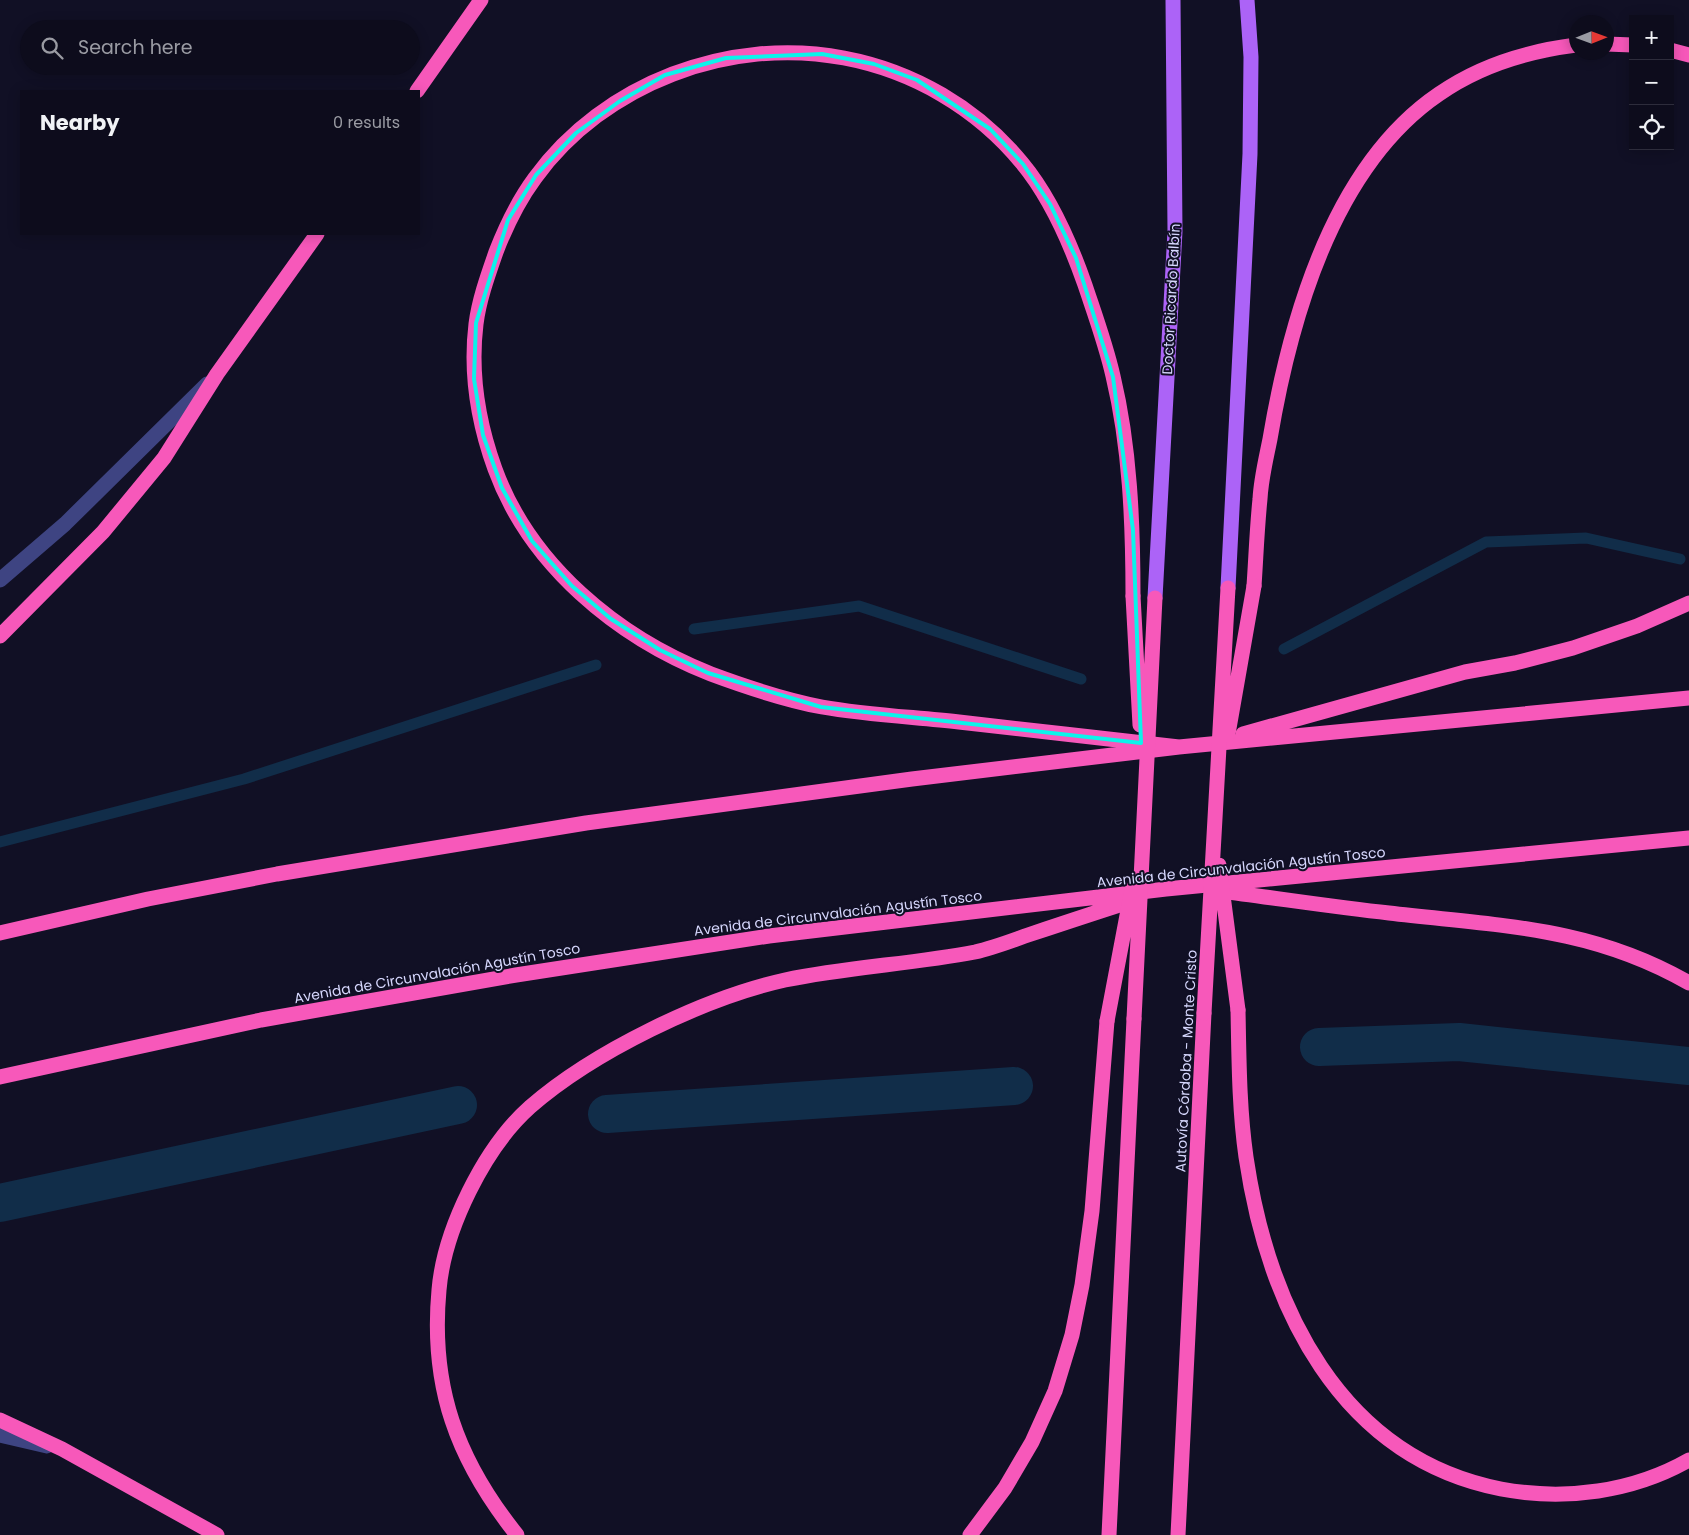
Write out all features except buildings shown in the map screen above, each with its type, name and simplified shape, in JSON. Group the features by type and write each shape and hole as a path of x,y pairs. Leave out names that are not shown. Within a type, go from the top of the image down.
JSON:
{"highway":[{"path":"418,90 481,0"},
{"path":"1614,44 1629,44"},
{"path":"1216,802 1254,586 1260,497 1276,403 1310,282 1334,224 1362,175 1396,130 1439,94 1488,68 1540,50 1569,46"},
{"path":"1674,51 1689,55"},
{"path":"1144,807 1133,596 1133,530 1123,440 1113,377 1096,315 1076,258 1050,204 1023,164 990,129 956,103 917,80 874,64 822,54 774,53 726,58 665,75 620,101 576,133 536,175 508,220 488,273 476,322 474,379 483,435 502,488 532,542 572,586 611,619 660,650 708,673 821,707 1179,747"},
{"path":"0,636 103,532 164,458 217,374 316,235"},
{"name":"Autovía Córdoba - Monte Cristo","path":"1178,1535 1204,1013 1228,588"},
{"path":"1109,1535 1155,598"},
{"path":"1202,745 1465,672 1515,663 1573,648 1637,626 1689,603"},
{"path":"0,933 148,900 259,878 492,838 883,783 1179,747 1689,698"},
{"path":"1214,827 1238,1010 1240,1083 1246,1156 1260,1227 1287,1306 1334,1386 1358,1415 1383,1436 1413,1457 1480,1485 1517,1492 1572,1493 1629,1486 1669,1471 1689,1460"},
{"path":"970,1535 1005,1488 1032,1442 1055,1391 1072,1335 1082,1285 1092,1211 1107,1021 1143,832"},
{"name":"Avenida de Circunvalación Agustín Tosco","path":"0,1077 261,1020 516,975 769,936 1166,889 1689,838"},
{"path":"1191,887 1390,914 1539,929 1589,940 1640,960 1689,983"},
{"path":"517,1535 493,1505 469,1462 450,1418 440,1374 436,1322 440,1276 453,1227 472,1188 497,1146 529,1109 566,1080 610,1052 719,1000 785,980 978,952 1166,889"},
{"path":"0,1420 62,1449 218,1535"}],"main road":[{"name":"Doctor Ricardo Balbín","path":"1155,598 1175,231 1173,0"},
{"path":"1228,588 1250,154 1251,57 1247,0"}],"street":[{"path":"0,580 66,524 217,374"},
{"path":"0,1435 62,1449"}],"highlighted area":[{"path":"822,54 874,64 917,80 990,129 1023,164 1050,204 1076,258 1113,377 1133,530 1141,743 821,707 762,691 708,673 660,650 611,619 572,586 532,541 502,488 483,435 474,379 476,323 508,220 536,175 576,133 620,101 665,75 726,58"}],"waterway":[{"path":"1284,649 1486,542 1586,538 1680,559"},
{"path":"694,629 859,606 1081,679"},
{"path":"0,842 244,779 596,665"},
{"path":"1319,1047 1459,1042 1689,1066"},
{"path":"607,1114 1014,1086"},
{"path":"0,1203 458,1105"}]}
